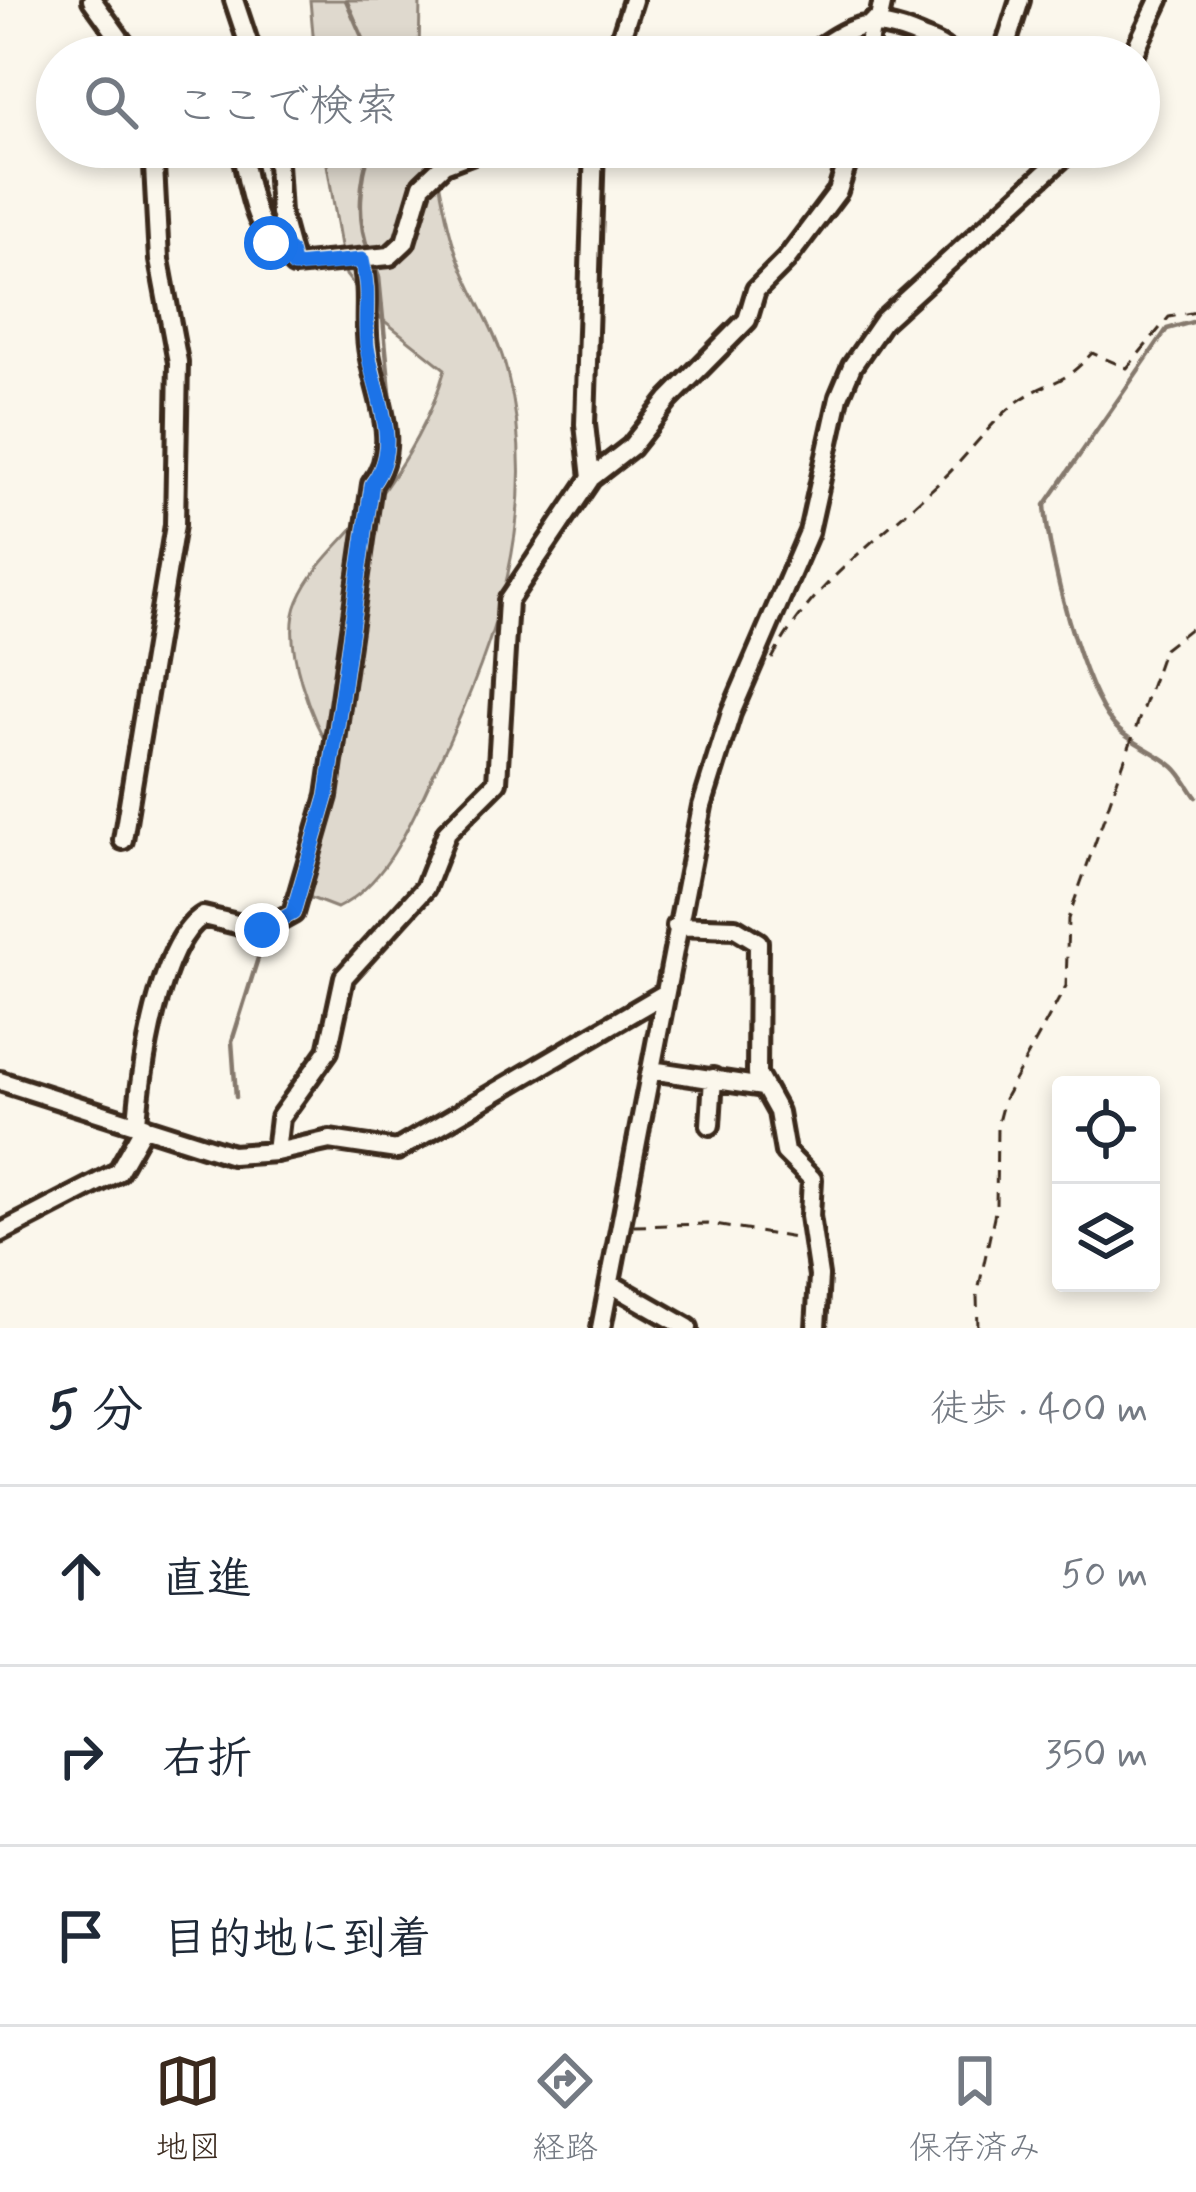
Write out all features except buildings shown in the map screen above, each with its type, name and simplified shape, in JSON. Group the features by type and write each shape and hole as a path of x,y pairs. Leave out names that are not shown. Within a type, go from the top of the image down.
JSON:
{"street":[{"path":"92,0 118,36"},
{"path":"234,0 246,36"},
{"path":"623,36 634,0"},
{"path":"872,36 883,0"},
{"path":"1009,36 1020,0"},
{"path":"1142,36 1159,0"},
{"path":"837,36 875,23 914,36"},
{"path":"123,839 175,525 178,362 159,260 154,168"},
{"path":"245,168 259,221 271,243 290,251"},
{"path":"277,168 280,213 294,266 391,256 405,242 422,185 440,168"},
{"path":"591,478 585,424 593,168"},
{"path":"276,1153 280,1118 328,1051 344,977 425,888 446,832 497,782 508,601 591,478 631,447 669,399 747,320 756,290 838,191 845,168"},
{"path":"601,1328 676,926 713,767 809,532 839,397 866,342 906,296 1050,168"},
{"path":"0,1233 118,1172 140,1125 141,1052 186,930 202,916 262,930 293,913 327,796 372,484 387,453 382,394 367,345 370,259"},
{"path":"676,926 736,928 758,943 757,1074 778,1112 785,1152 812,1179 812,1227 818,1251 816,1328"},
{"path":"0,1081 232,1155 276,1153 330,1139 397,1150 664,994"},
{"path":"651,1070 763,1087"},
{"path":"710,1125 713,1078"},
{"path":"611,1284 688,1328"}],"path":[{"path":"750,670 770,663 805,604 942,480 1023,398 1064,382 1092,353 1127,368 1169,317 1196,312"},
{"path":"978,1328 977,1296 996,1207 998,1126 1004,1099 1066,986 1068,919 1164,649 1196,624"},
{"path":"623,1226 756,1228 791,1240 812,1227"}],"shaded area":[{"path":"310,0 420,0 419,36 313,36"},
{"path":"328,168 437,168 454,246 507,372 520,475 508,576 458,722 397,848 371,883 337,908 311,898 302,874 335,758 301,682 293,618 313,575 405,459 445,369 378,316 346,275"}],"waterway":[{"path":"346,0 362,36"},
{"path":"365,168 362,226 369,251"},
{"path":"373,262 379,277 394,434"},
{"path":"1196,321 1167,329 1045,505 1068,620 1101,706 1119,731 1174,767 1196,797"},
{"path":"379,491 392,457"},
{"path":"367,574 376,508"},
{"path":"236,1097 232,1041 259,955 295,918"}],"route":[{"path":"262,930 293,913 327,796 372,484 384,469 387,453 382,394 367,345 371,312 362,260 294,266 290,251 271,243"}]}
